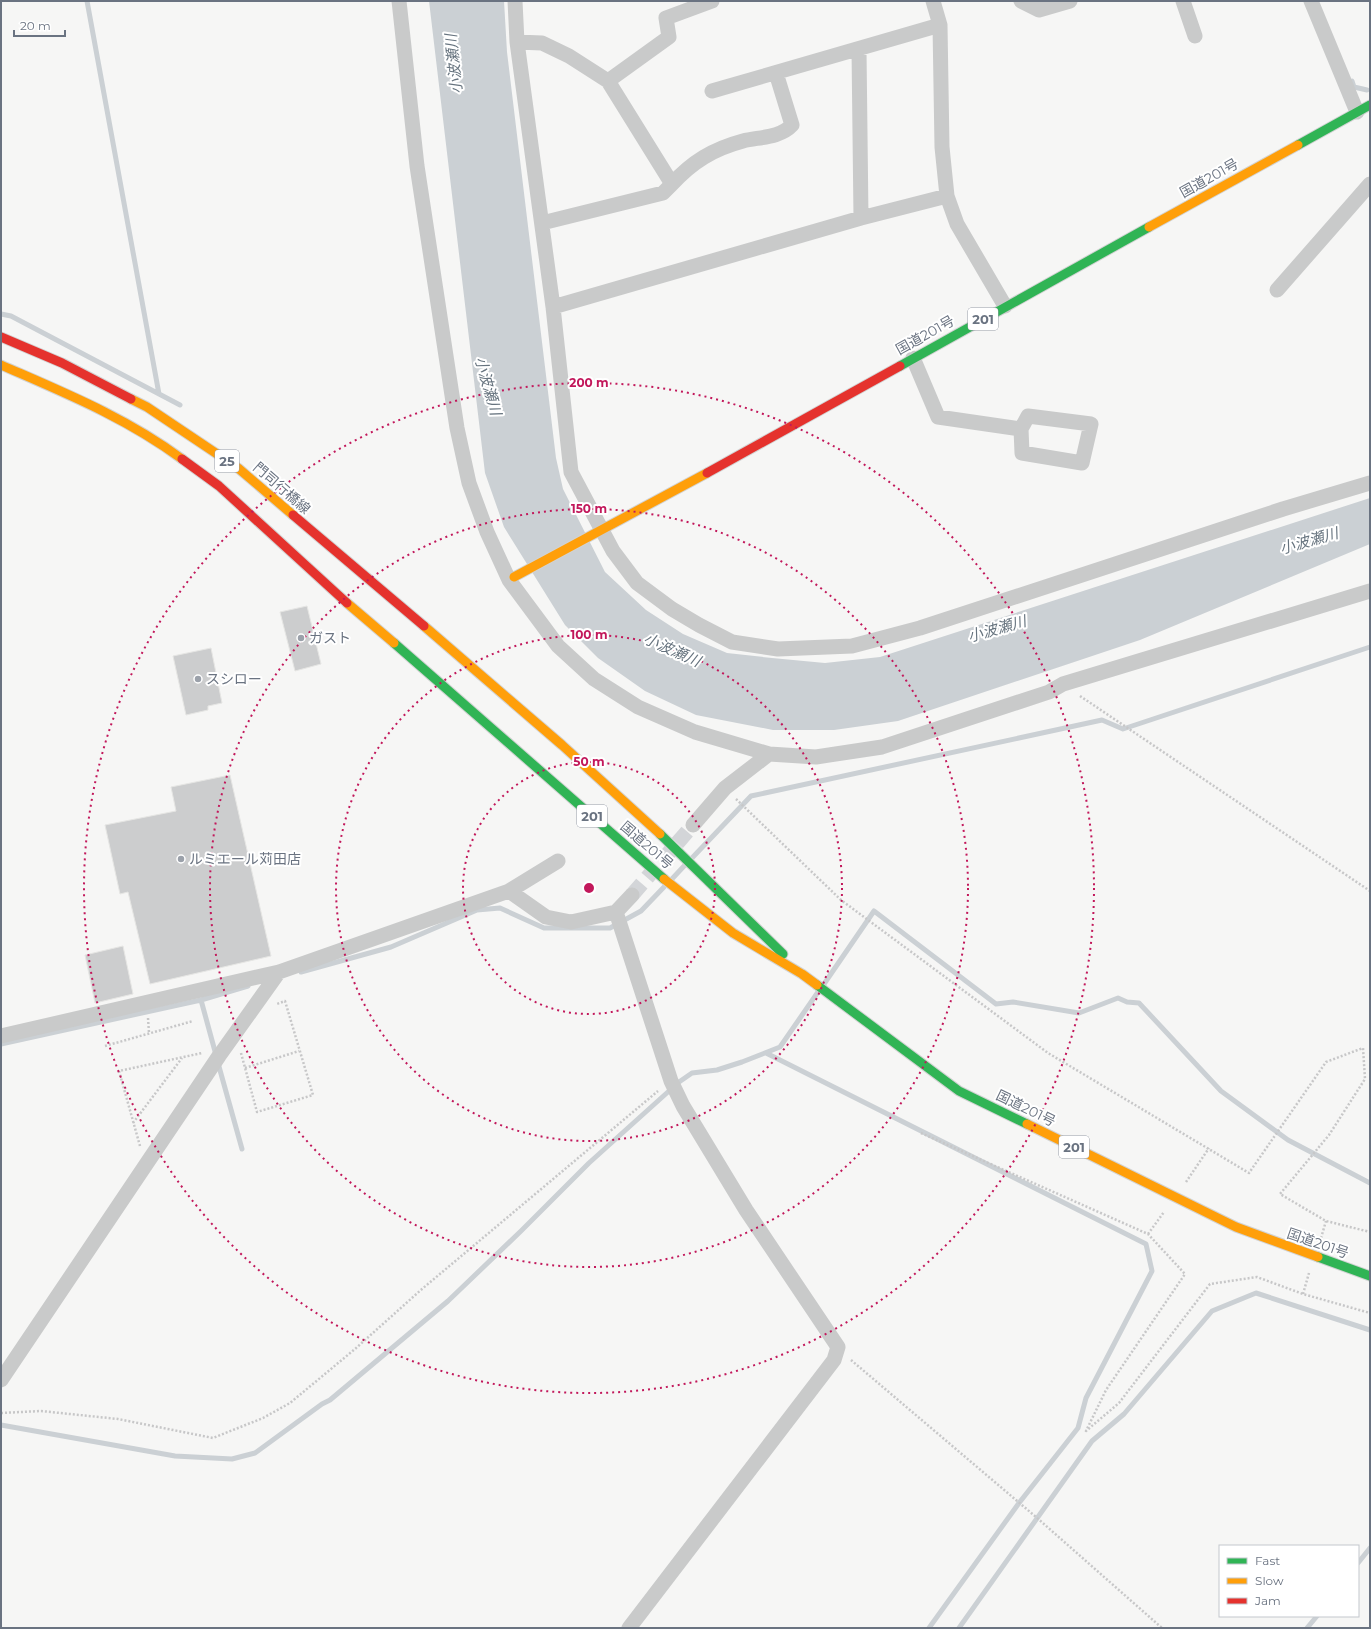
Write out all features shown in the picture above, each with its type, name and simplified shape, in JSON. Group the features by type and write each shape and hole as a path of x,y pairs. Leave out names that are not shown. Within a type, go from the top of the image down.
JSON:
{"main road":[{"name":"国道201号","path":"514,577 600,532 1005,306 1364,109"},
{"name":"門司行橋線","path":"1,338 62,363 147,407 238,468 424,626"},
{"name":"25","path":"1,366 102,410 159,442 219,486 346,603 394,643"},
{"name":"国道201号","path":"424,626 573,754 750,921 802,974"},
{"name":"国道201号","path":"394,643 680,893 732,933 802,974 959,1091 1236,1227 1370,1276"}],"street":[{"path":"399,1 418,166 458,428 469,483 487,532 509,580 558,646 594,679 638,707 695,732 769,754 816,757 882,747 1050,692 1063,684 1370,591"},
{"path":"515,1 517,42 553,307 571,472 600,532 636,583 672,609 732,642 778,649 852,646 920,628 1283,509 1370,483"},
{"path":"933,1 940,25 942,147 947,196 957,224 1005,306"},
{"path":"1021,1 1039,10 1070,1"},
{"path":"1183,1 1195,36"},
{"path":"1311,1 1364,109"},
{"path":"608,81 669,38 666,18 704,2"},
{"path":"712,91 859,50 940,25"},
{"path":"517,42 542,43 569,56 608,81 672,184"},
{"path":"859,50 861,218"},
{"path":"542,224 663,194 688,167 714,151 742,142 784,132 792,125 776,73"},
{"path":"1277,290 1370,184"},
{"path":"553,307 861,218 947,196"},
{"path":"912,358 938,417 1022,429"},
{"path":"1028,416 1091,424 1082,463 1022,453 1022,429 1028,416"},
{"path":"693,825 725,788 769,754"},
{"path":"1,1036 279,972 509,891 558,861"},
{"path":"509,891 546,917 571,922 616,912 632,895"},
{"path":"616,912 671,1081 683,1106 746,1210 838,1347 834,1360 629,1628"},
{"path":"1,1380 224,1048 279,972"}],"path":[{"path":"1063,684 1370,891"},
{"path":"725,788 841,900 1048,1053 1249,1173 1326,1062 1363,1048 1365,1079 1329,1135 1280,1194 1326,1221 1370,1232"},
{"path":"236,1033 257,1112 313,1095 285,1001 251,1011"},
{"path":"105,1046 193,1021"},
{"path":"146,1166 119,1071 224,1048"},
{"path":"245,1068 299,1051"},
{"path":"133,1123 182,1057"},
{"path":"1,1413 41,1411 118,1419 213,1438 262,1418 290,1403 355,1349 422,1289 671,1081"},
{"path":"921,1134 1148,1234 1185,1274 1106,1390 1086,1431 1119,1403 1210,1284 1257,1277 1303,1294 1370,1314"},
{"path":"838,1347 850,1360 1036,1517 1162,1628"}],"water":[{"name":"小波瀬川","path":"429,1 504,1 507,52 556,458 563,489 605,572 646,610 683,634 727,653 825,663 880,657 1370,498 1370,544 1140,640 898,721 834,730 773,730 696,715 645,691 598,658 565,625 504,527 485,473"}],"building":[{"name":"ガスト","path":"307,606 321,664 295,671 280,612"},
{"name":"スシロー","path":"211,648 222,703 208,706 208,710 186,715 173,656"},
{"name":"ルミエール苅田店","path":"230,775 271,956 150,984 128,892 120,894 105,825 176,811 171,787"},
{"path":"123,946 133,994 95,1003 85,955"}],"waterway":[{"path":"87,1 159,394"},
{"path":"1352,81 1354,87 1367,90"},
{"path":"1,314 11,316 180,405"},
{"path":"692,858 751,796 1102,720 1123,729 1370,647"},
{"path":"671,880 685,865"},
{"path":"301,972 391,947 477,910 500,908 544,928 610,928 641,911 664,887"},
{"path":"824,984 874,911 996,1004 1013,1002 1079,1013 1118,998 1127,1002 1139,1003 1221,1091 1288,1140 1370,1183"},
{"path":"201,1000 248,986"},
{"path":"1,1425 175,1456 232,1459 255,1453 322,1404 330,1400 448,1301 589,1163 679,1082 692,1073 717,1070 780,1047 818,992"},
{"path":"1,1044 201,1000 216,1055"},
{"path":"766,1053 1146,1244 1152,1271 1086,1398 1078,1428 1019,1503 929,1628"},
{"path":"218,1063 242,1149"},
{"path":"959,1628 1092,1441 1124,1414 1212,1311 1256,1293 1370,1330"},
{"path":"1359,1562 1370,1548"},
{"path":"1307,1628 1316,1617"}],"tunnel":[{"path":"632,895 693,825"}],"traffic: fast":[{"path":"1298,145 1370,105"},
{"path":"900,366 1149,227"},
{"path":"394,643 664,879"},
{"path":"660,834 783,954"},
{"path":"817,985 959,1091 1027,1124"},
{"path":"1318,1257 1370,1276"}],"traffic: slow":[{"path":"1149,227 1298,145"},
{"path":"1,365 117,418 182,459"},
{"path":"131,399 147,407 238,468 293,515"},
{"path":"514,577 707,473"},
{"path":"347,603 394,643"},
{"path":"424,626 562,745 660,834"},
{"path":"664,879 733,933 802,974 817,985"},
{"path":"1027,1124 1236,1227 1318,1257"}],"traffic: jam":[{"path":"1,337 62,363 131,399"},
{"path":"707,473 900,366"},
{"path":"182,459 219,486 347,603"},
{"path":"293,515 424,626"}],"place":[{"name":"ガスト","path":"301,638"},
{"name":"スシロー","path":"198,679"},
{"name":"ルミエール苅田店","path":"181,859"}]}
